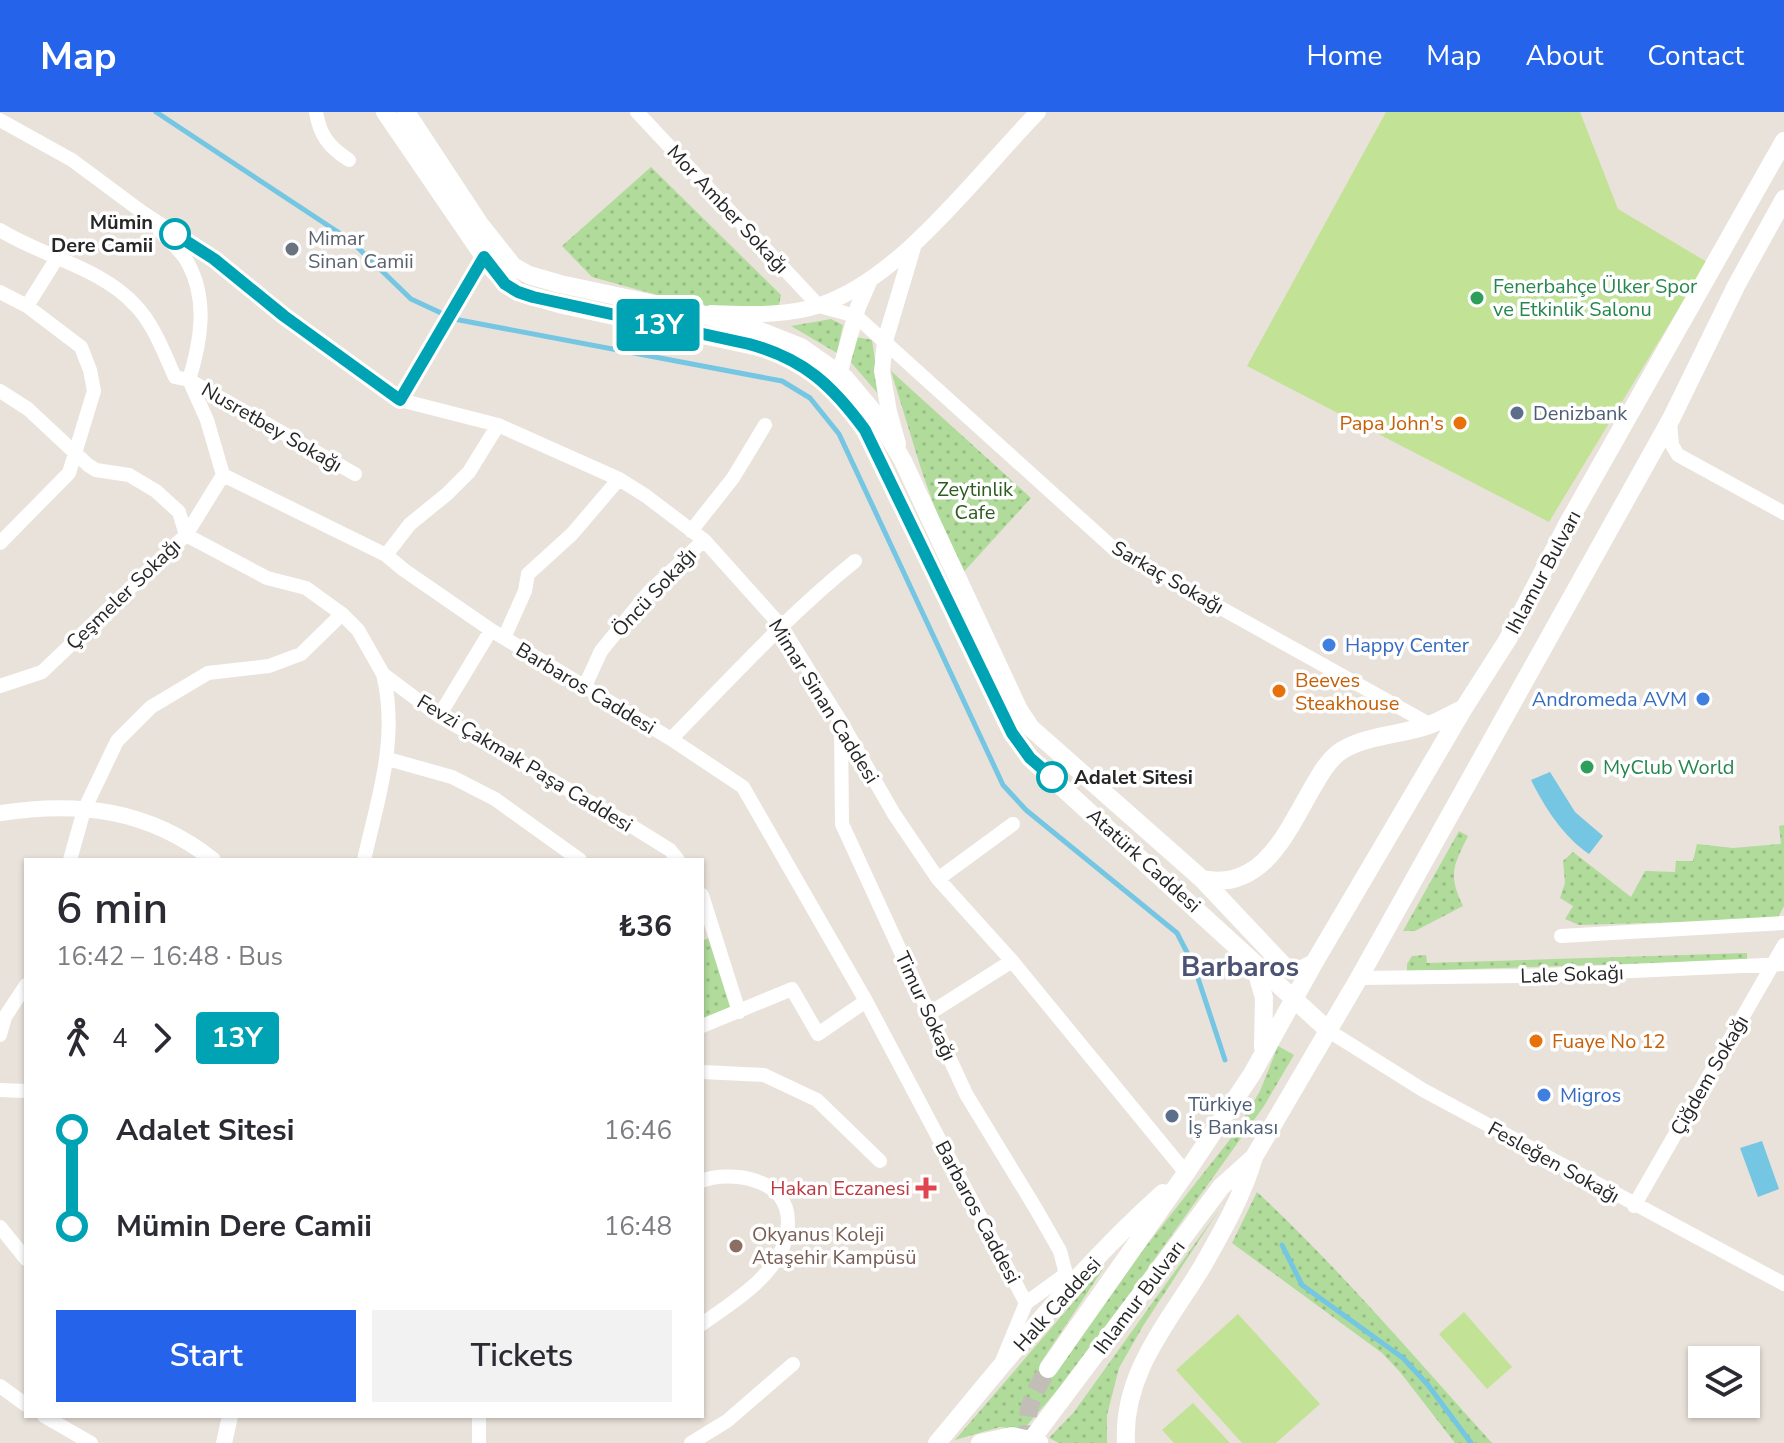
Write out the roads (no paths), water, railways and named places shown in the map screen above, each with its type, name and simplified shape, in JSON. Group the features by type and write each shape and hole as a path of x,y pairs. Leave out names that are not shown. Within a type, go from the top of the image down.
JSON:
{"main road":[{"name":"Atatürk Caddesi","path":"385,112 491,252 513,266 529,275 758,330 801,347 837,383 876,415 903,461 1019,710 1031,728 1202,879 1287,969"},
{"name":"Atatürk Caddesi","path":"406,112 491,252 505,284 518,292 563,305 773,350 837,383 865,430 1012,733 1030,758 1329,1031"},
{"name":"Ihlamur Bulvarı","path":"1295,1000 1464,708 1508,639 1568,523 1784,141"},
{"name":"Ihlamur Bulvarı","path":"1126,1443 1127,1405 1137,1372 1218,1238 1247,1181 1254,1157 1359,978 1671,419 1736,286 1784,199"},
{"path":"1202,879 1227,882 1249,875 1276,851 1328,762 1340,752 1353,745 1431,725 1464,708"},
{"path":"1253,960 1264,998 1262,1058"},
{"path":"1048,1369 1186,1173 1262,1058 1295,1000 1287,969 1302,969 1314,963"},
{"name":"Ihlamur Bulvarı","path":"1034,1442 1221,1187 1254,1157"},
{"name":"Halk Caddesi","path":"937,1443 1054,1303 1072,1277 1186,1173"},
{"path":"980,1443 1012,1436 1034,1442"}],"street":[{"path":"316,112 318,125 329,147 349,160"},
{"name":"Mor Amber Sokağı","path":"637,112 819,306"},
{"path":"697,313 784,314 819,306 857,290 914,244 1038,112"},
{"name":"Mimar Sinan Caddesi","path":"0,120 72,160 142,212 214,259 284,316 400,400 498,425 619,479 698,536 781,626 894,814 938,879 1012,961 1186,1173"},
{"path":"142,212 188,261 201,302 199,347 189,380 207,420 223,475"},
{"path":"0,230 25,245 107,281 136,306 155,333 175,377 189,380"},
{"path":"903,461 889,412 882,371 885,341 914,244"},
{"path":"400,400 491,252"},
{"path":"27,306 57,258"},
{"path":"837,383 869,280"},
{"path":"0,292 27,306 81,347 94,391 69,473 0,543"},
{"name":"Sarkaç Sokağı","path":"819,306 856,316 1113,548 1431,725"},
{"name":"Nusretbey Sokağı","path":"189,380 355,474"},
{"path":"0,391 28,409 77,451 88,465 96,470 129,475 156,491 179,512 186,535"},
{"path":"1671,419 1669,430 1678,455 1784,513"},
{"path":"386,555 410,524 469,472 498,425"},
{"name":"Öncü Sokağı","path":"584,688 601,651 698,536 765,425"},
{"name":"Çeşmeler Sokağı","path":"0,686 42,672 186,535 223,475"},
{"name":"Barbaros Caddesi","path":"223,475 386,555 498,634 671,739 743,787 866,1001 1026,1303"},
{"path":"439,716 525,591 528,574 572,534 619,479"},
{"name":"Fevzi Çakmak Paşa Caddesi","path":"186,535 267,578 306,588 358,630 383,674 439,716 634,828 670,850 676,858"},
{"path":"671,739 815,593 855,561"},
{"path":"71,858 84,810 117,741 151,707 208,673 269,666 301,654 342,614"},
{"path":"364,858 388,759 390,717 383,674"},
{"name":"Timur Sokağı","path":"841,722 842,824 966,1094 1042,1219 1072,1277"},
{"path":"388,759 452,777 495,799 577,858"},
{"path":"0,813 39,807 101,810 170,830 210,858"},
{"path":"938,879 1013,824"},
{"path":"704,901 739,1012"},
{"name":"Lale Sokağı","path":"1561,936 1784,923"},
{"name":"Çiğdem Sokağı","path":"1634,1206 1778,965 1784,945"},
{"path":"930,1013 1012,961"},
{"name":"Lale Sokağı","path":"1359,978 1523,976 1778,965"},
{"path":"0,1035 5,1017 24,988"},
{"path":"704,1025 792,989 818,1034 866,1001"},
{"name":"Fesleğen Sokağı","path":"1329,1031 1423,1090 1784,1284"},
{"path":"704,1072 764,1075 817,1100 880,1161"},
{"path":"0,1090 24,1091"},
{"path":"704,1181 729,1176 755,1179 773,1188 784,1204 787,1217 785,1242 770,1269 704,1322"},
{"path":"0,1227 24,1257"},
{"path":"998,1370 1026,1303 1072,1277"},
{"path":"691,1443 727,1421 793,1364"},
{"path":"0,1386 24,1404"},
{"path":"47,1418 91,1443"},
{"path":"224,1443 230,1418"},
{"path":"479,1418 479,1443"}],"water":[{"path":"1550,772 1575,812 1603,836 1589,854 1556,821 1531,780"},
{"path":"1762,1141 1779,1189 1758,1197 1740,1148"}],"waterway":[{"path":"156,112 350,240 411,299 454,319 782,381 810,398 839,434 1003,785 1026,810 1177,933 1194,966 1225,1060"},
{"path":"1282,1245 1302,1285 1403,1358 1428,1385 1471,1443"}],"tunnel":[{"path":"1031,1443 1028,1414 1048,1369"}],"place":[{"name":"Mümin Dere Camii","path":"175,234"},
{"name":"Mimar Sinan Camii","path":"292,249"},
{"name":"Fenerbahçe Ülker Spor ve Etkinlik Salonu","path":"1477,298"},
{"name":"Denizbank","path":"1517,413"},
{"name":"Papa John's","path":"1460,423"},
{"name":"Happy Center","path":"1329,645"},
{"name":"Beeves Steakhouse","path":"1279,691"},
{"name":"Andromeda AVM","path":"1703,699"},
{"name":"MyClub World","path":"1587,767"},
{"name":"Adalet Sitesi","path":"1052,777"},
{"name":"Fuaye No 12","path":"1536,1041"},
{"name":"Migros","path":"1544,1095"},
{"name":"Türkiye İş Bankası","path":"1172,1116"},
{"name":"Hakan Eczanesi","path":"926,1188"},
{"name":"Okyanus Koleji Ataşehir Kampüsü","path":"736,1246"}],"district":[{"name":"Barbaros","path":"1240,966"}],"park label":[{"name":"Zeytinlik Cafe","path":"975,500"}]}
